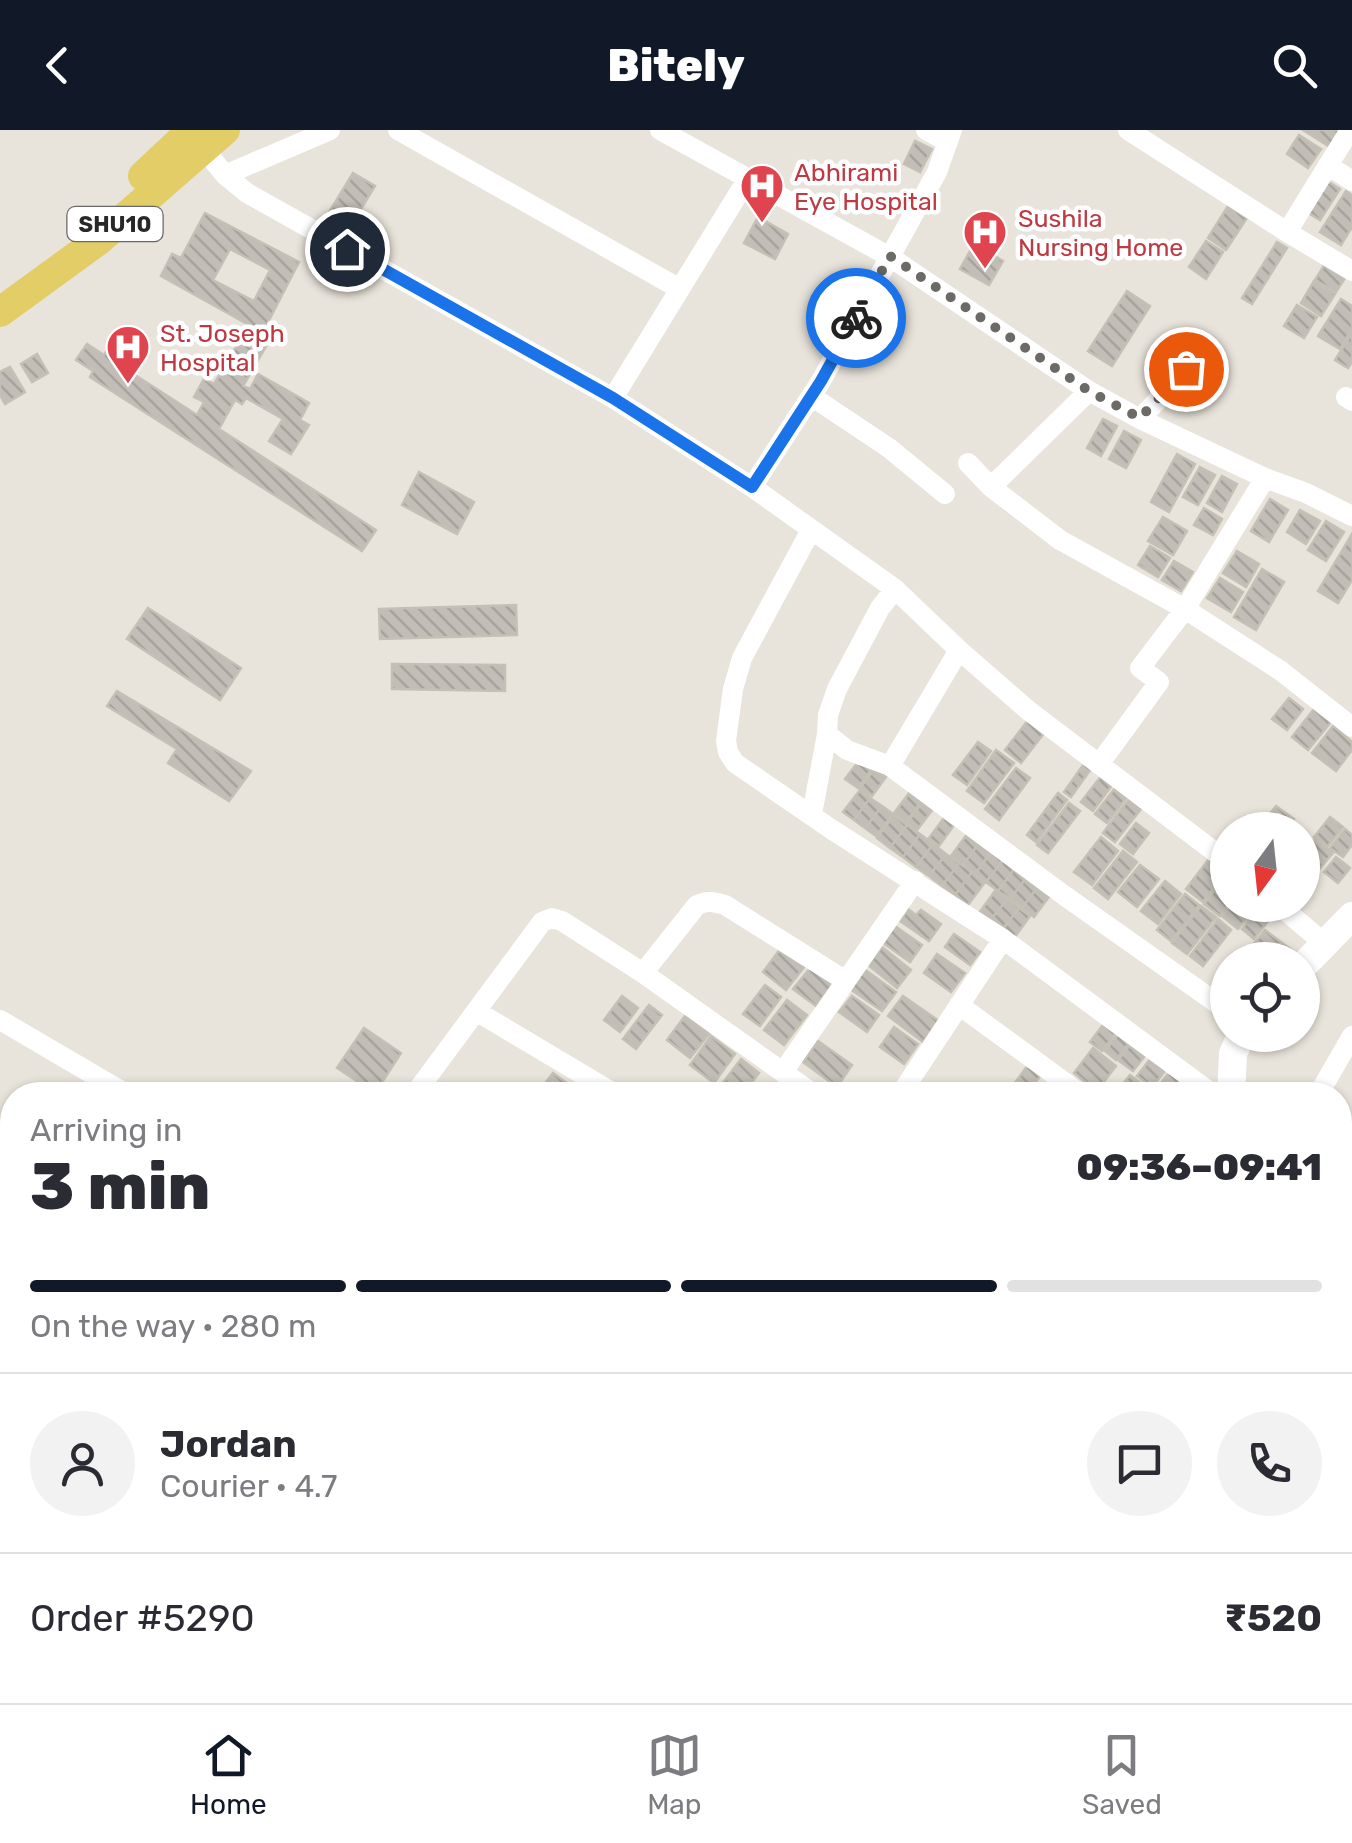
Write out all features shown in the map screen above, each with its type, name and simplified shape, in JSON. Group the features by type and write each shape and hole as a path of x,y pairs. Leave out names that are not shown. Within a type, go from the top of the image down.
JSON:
{"main road":[{"name":"SHU10","path":"0,290 207,136"},
{"name":"SHU10","path":"0,312 99,240 207,136"}],"street":[{"path":"225,175 330,130"},
{"path":"398,130 680,289"},
{"path":"660,130 890,256 1089,391 1265,478 1352,516"},
{"path":"752,487 812,396 937,172 950,136 926,130"},
{"path":"1128,130 1352,271"},
{"path":"1287,232 1350,130"},
{"path":"207,136 225,175 247,193 613,398 752,487 895,589 1029,711 1210,848"},
{"path":"1328,166 1352,180"},
{"path":"613,398 748,178"},
{"path":"1140,418 1186,369"},
{"path":"990,486 1089,391"},
{"path":"812,396 889,448 945,494"},
{"path":"968,463 990,486 1060,540 1185,609 1281,670 1352,727"},
{"path":"1100,763 1159,682 1140,668 1185,609 1265,478"},
{"path":"811,530 742,658 733,688 726,741 735,763 1003,939 1196,1082"},
{"path":"812,814 828,715 837,689 880,608 895,589"},
{"path":"890,766 959,650"},
{"path":"827,734 848,750 890,766 1210,997"},
{"path":"783,1072 915,882"},
{"path":"644,973 697,905 713,901 726,905 846,981"},
{"path":"1320,949 1352,916"},
{"path":"426,1082 542,922 552,918 644,973 797,1082"},
{"path":"1299,922 1325,944"},
{"path":"909,1082 1003,939"},
{"path":"959,1006 1064,1082"},
{"path":"476,1010 595,1082"},
{"path":"0,1020 106,1082"},
{"path":"1325,1082 1352,1036"},
{"path":"1232,1082 1234,1052"}],"building":[{"path":"1303,130 1341,130 1330,147"},
{"path":"1299,135 1321,149 1308,168 1287,154"},
{"path":"915,141 932,149 920,172 904,164"},
{"path":"353,173 375,186 350,227 328,214"},
{"path":"1327,181 1340,189 1320,220 1307,212"},
{"path":"1346,191 1352,195 1352,227 1341,245 1320,232"},
{"path":"1228,206 1247,218 1226,250 1208,238"},
{"path":"205,213 299,262 263,332 272,336 243,386 250,389 258,374 309,403 300,420 309,425 291,454 269,441 283,419 246,398 242,404 235,400 219,429 376,530 362,551 90,377 93,371 76,360 87,344 104,355 113,341 127,350 118,364 197,415 204,402 194,397 204,379 214,384 249,325 161,276 172,254 181,258","holes":["230,249 270,270 254,301 213,280"]},
{"path":"758,217 788,234 775,259 744,243"},
{"path":"1206,241 1223,252 1206,279 1189,267"},
{"path":"1277,242 1287,248 1252,304 1242,298"},
{"path":"974,244 1003,261 989,285 960,269"},
{"path":"1326,262 1347,275 1336,292 1315,280"},
{"path":"1314,281 1335,294 1321,316 1301,303"},
{"path":"1127,291 1150,306 1112,366 1088,351"},
{"path":"1341,299 1352,306 1352,329 1340,349 1318,336"},
{"path":"1297,305 1317,317 1304,338 1284,326"},
{"path":"1352,333 1352,362 1348,368 1335,360"},
{"path":"37,354 48,373 32,382 21,364"},
{"path":"10,367 25,392 5,404 0,395 0,372"},
{"path":"1103,419 1117,426 1101,456 1087,448"},
{"path":"1124,431 1141,440 1126,468 1109,459"},
{"path":"1177,454 1195,464 1169,512 1151,502"},
{"path":"1200,467 1215,475 1198,505 1183,497"},
{"path":"419,472 474,502 457,534 402,505"},
{"path":"1222,476 1237,484 1222,512 1207,503"},
{"path":"1270,499 1288,510 1269,542 1251,531"},
{"path":"1204,508 1222,519 1213,535 1194,525"},
{"path":"1300,510 1320,521 1306,544 1287,532"},
{"path":"1163,517 1187,531 1173,555 1148,541"},
{"path":"1326,521 1344,532 1326,561 1308,550"},
{"path":"1352,534 1352,580 1338,603 1318,591"},
{"path":"1150,546 1170,558 1158,577 1138,565"},
{"path":"1237,551 1259,564 1246,587 1223,573"},
{"path":"1174,561 1193,572 1181,591 1162,580"},
{"path":"1262,569 1284,582 1256,630 1234,617"},
{"path":"1220,578 1243,592 1231,612 1207,598"},
{"path":"516,605 517,635 380,639 379,609"},
{"path":"148,608 241,668 220,700 127,639"},
{"path":"392,664 505,665 505,691 392,689"},
{"path":"117,691 251,771 229,801 168,763 177,749 107,706"},
{"path":"1289,698 1303,709 1287,730 1272,719"},
{"path":"1314,709 1331,722 1308,750 1292,737"},
{"path":"1029,719 1045,732 1021,763 1005,750"},
{"path":"1333,726 1352,742 1352,750 1336,771 1312,753"},
{"path":"978,742 991,751 967,785 953,775"},
{"path":"996,750 1014,763 984,803 967,791"},
{"path":"861,758 873,767 858,788 845,779"},
{"path":"1086,761 1093,766 1071,797 1064,792"},
{"path":"875,768 886,777 872,796 860,788"},
{"path":"1016,768 1030,778 999,820 985,809"},
{"path":"1102,775 1113,784 1093,811 1081,802"},
{"path":"1115,788 1127,797 1107,823 1095,814"},
{"path":"860,790 870,798 854,820 843,812"},
{"path":"910,792 922,800 906,822 894,813"},
{"path":"1058,793 1067,800 1036,842 1027,835"},
{"path":"870,798 882,806 865,828 854,820"},
{"path":"1129,799 1141,809 1115,842 1103,833"},
{"path":"923,802 933,809 917,830 907,823"},
{"path":"1069,803 1080,811 1048,853 1037,845"},
{"path":"882,806 893,814 876,836 865,828"},
{"path":"894,815 907,825 890,848 877,838"},
{"path":"1330,817 1343,827 1327,847 1320,842 1320,830"},
{"path":"944,818 954,825 939,846 929,838"},
{"path":"1136,823 1149,833 1133,854 1120,844"},
{"path":"907,825 920,834 903,857 890,848"},
{"path":"1345,829 1352,835 1352,845 1343,857 1330,848"},
{"path":"968,833 980,842 963,865 951,856"},
{"path":"920,834 933,844 916,867 903,857"},
{"path":"1101,837 1118,851 1092,885 1074,872"},
{"path":"980,842 992,851 975,874 963,865"},
{"path":"1320,843 1333,853 1320,868"},
{"path":"933,844 946,854 929,876 916,867"},
{"path":"992,851 1004,859 986,882 975,874"},
{"path":"1123,851 1137,862 1108,899 1094,888"},
{"path":"946,854 959,863 942,886 929,876"},
{"path":"1336,857 1350,868 1338,883 1324,872"},
{"path":"1004,859 1015,868 998,891 986,882"},
{"path":"1210,860 1210,893 1203,902 1186,889"},
{"path":"959,863 972,872 955,895 942,886"},
{"path":"1140,865 1159,879 1137,907 1118,892"},
{"path":"1015,868 1027,877 1010,899 998,891"},
{"path":"972,872 985,882 968,905 955,895"},
{"path":"1027,877 1039,885 1022,908 1010,899"},
{"path":"1165,881 1181,894 1158,924 1141,911"},
{"path":"1039,885 1051,894 1034,917 1022,908"},
{"path":"995,891 1007,899 990,921 979,913"},
{"path":"1185,894 1199,905 1171,941 1157,930"},
{"path":"1007,899 1019,908 1002,930 990,921"},
{"path":"1201,906 1210,913 1212,922 1187,954 1172,943"},
{"path":"1019,908 1030,916 1014,938 1002,930"},
{"path":"908,909 916,915 921,910 941,924 929,941 900,921"},
{"path":"1216,922 1231,930 1222,942 1210,942 1210,957 1203,966 1190,956"},
{"path":"1247,922 1267,922 1254,939 1242,929"},
{"path":"895,926 922,945 910,962 883,943"},
{"path":"1265,930 1281,942 1255,942"},
{"path":"954,934 980,952 970,965 945,947"},
{"path":"882,947 911,970 897,988 868,965"},
{"path":"781,948 805,966 786,990 763,972"},
{"path":"937,954 965,973 951,992 924,973"},
{"path":"811,967 833,984 816,1006 793,989"},
{"path":"864,969 896,992 882,1011 850,989"},
{"path":"765,985 781,997 760,1026 743,1014"},
{"path":"622,996 638,1008 620,1032 604,1020"},
{"path":"852,996 879,1015 867,1032 839,1012"},
{"path":"903,996 939,1021 923,1042 888,1016"},
{"path":"787,1000 807,1015 784,1045 764,1030"},
{"path":"649,1005 662,1015 636,1049 623,1039"},
{"path":"685,1016 709,1034 690,1058 667,1040"},
{"path":"1106,1021 1118,1030 1102,1051 1090,1042"},
{"path":"894,1027 918,1044 904,1064 880,1047"},
{"path":"364,1028 401,1053 382,1082 358,1082 337,1068"},
{"path":"1120,1032 1131,1040 1116,1060 1105,1051"},
{"path":"711,1036 735,1054 715,1082 690,1065"},
{"path":"1134,1040 1148,1052 1133,1071 1118,1060"},
{"path":"818,1041 852,1065 840,1082 830,1082 803,1062"},
{"path":"1093,1048 1116,1066 1104,1082 1086,1082 1074,1073"},
{"path":"1154,1054 1169,1066 1156,1082 1145,1082 1137,1076"},
{"path":"741,1059 759,1073 752,1082 724,1082"},
{"path":"1028,1065 1041,1075 1036,1082 1016,1082"},
{"path":"1172,1068 1190,1082 1162,1082"},
{"path":"553,1073 565,1082 546,1082"}],"way so far":[{"path":"856,318 890,256 1089,391 1140,418 1186,369"}],"place":[{"name":"Abhirami Eye Hospital","path":"762,224"},
{"name":"Sushila Nursing Home","path":"985,270"},
{"name":"St. Joseph Hospital","path":"128,385"}],"route":[{"path":"347,249 613,398 752,487 821,381 856,318"}]}
